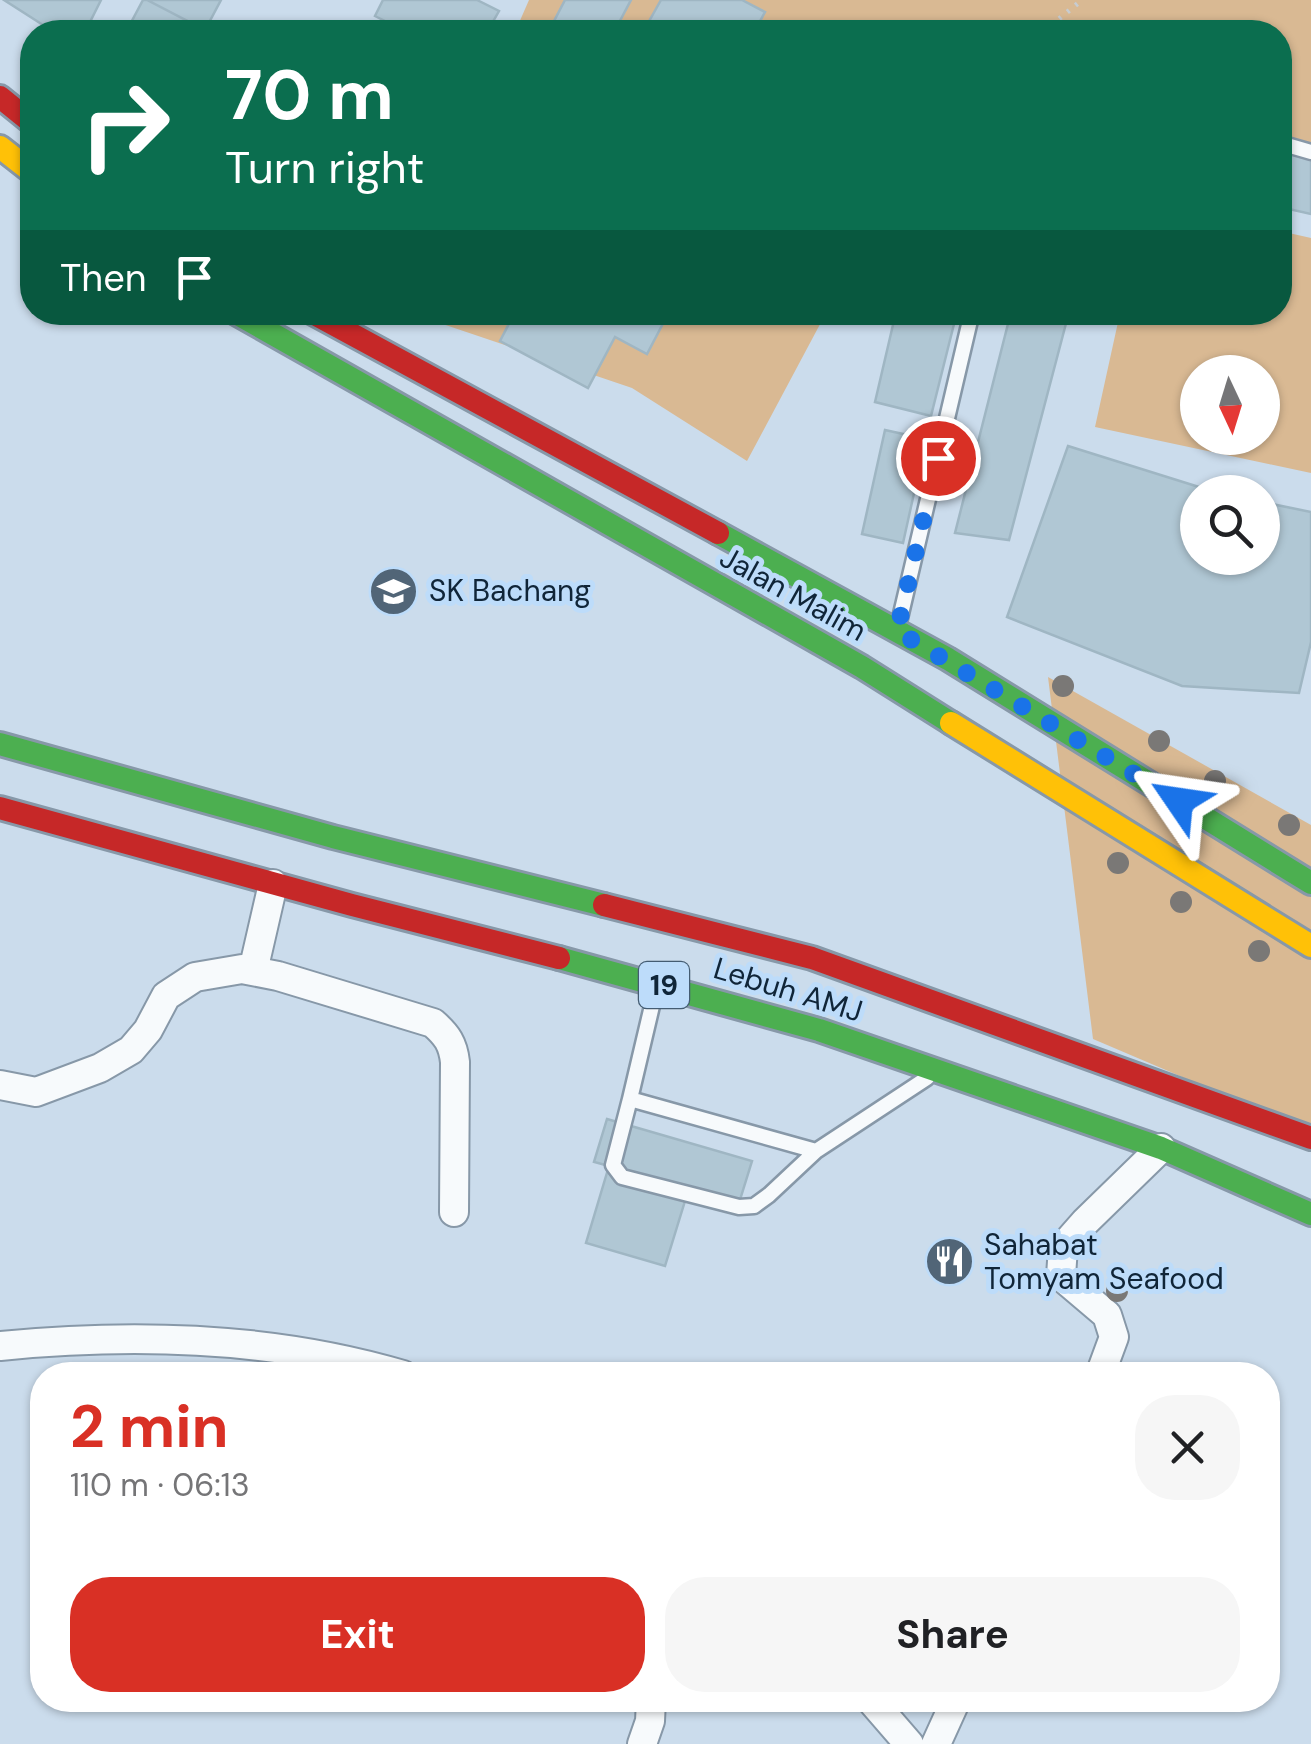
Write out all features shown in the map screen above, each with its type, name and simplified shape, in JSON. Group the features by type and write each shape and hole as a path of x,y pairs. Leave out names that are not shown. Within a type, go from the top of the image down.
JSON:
{"main road":[{"path":"0,98 20,114"},
{"path":"0,146 20,162"},
{"name":"Jalan Malim","path":"257,325 876,676 1311,946"},
{"name":"Jalan Malim","path":"335,325 964,669 1311,883"},
{"name":"Lebuh AMJ","path":"0,744 334,837 812,958 1311,1138"},
{"name":"Lebuh AMJ","path":"0,808 273,884 658,983 819,1030 1160,1148 1311,1214"}],"street":[{"path":"253,971 273,884"},
{"path":"0,1085 36,1092 100,1068 131,1050 148,1030 166,996 196,978 242,968 253,971 433,1024 445,1034 454,1047 455,1062 454,1212"},
{"path":"1105,1362 1114,1336 1107,1316 1061,1276 1063,1247 1160,1148"},
{"path":"0,1346 48,1341 180,1341 360,1362"},
{"path":"642,1744 650,1712"},
{"path":"881,1712 909,1744"},
{"path":"936,1744 951,1712"}],"lane":[{"path":"897,631 969,325"},
{"path":"658,983 613,1166 622,1177 739,1207 754,1206 816,1151 940,1069"},
{"path":"630,1099 816,1151"}],"path":[{"path":"1057,20 1082,0"}],"shaded area":[{"path":"529,0 1311,0 1311,147 1292,142 1292,20 520,20"},
{"path":"1292,234 1311,238 1311,473 1226,455 1280,455 1280,355 1180,355 1180,445 1095,427 1117,325 1292,325"},
{"path":"446,325 820,325 747,461 632,388"},
{"path":"1048,677 1311,825 1311,1132 1093,1039"}],"building":[{"path":"4,0 101,0 91,20 35,20"},
{"path":"143,0 147,0 186,20 132,20"},
{"path":"147,0 221,0 210,20 186,20"},
{"path":"383,0 477,0 499,11 494,20 383,20 375,16"},
{"path":"565,0 631,0 620,20 555,20"},
{"path":"661,0 742,0 765,12 761,20 650,20"},
{"path":"1292,155 1311,159 1311,214 1292,210"},
{"path":"508,325 662,325 647,354 615,337 588,388 500,341"},
{"path":"893,325 954,325 931,416 875,402"},
{"path":"1008,325 1066,325 1009,540 955,533"},
{"path":"885,430 926,439 903,543 862,534"},
{"path":"1068,446 1180,481 1180,575 1280,575 1280,506 1311,512 1311,642 1299,693 1182,686 1007,617"},
{"path":"607,1119 752,1161 739,1203 689,1188 665,1266 586,1243 609,1166 594,1162"}],"traffic: fast":[{"path":"257,325 862,667 951,723"},
{"path":"718,533 948,659 1311,883"},
{"path":"0,744 333,837 604,905"},
{"path":"559,958 819,1030 1161,1148 1311,1214"}],"traffic: slow":[{"path":"0,147 20,163"},
{"path":"951,723 1311,946"}],"traffic: jam":[{"path":"0,97 20,113"},
{"path":"335,325 718,533"},
{"path":"0,808 559,958"},
{"path":"604,905 812,958 1311,1138"}],"place":[{"name":"SK Bachang","path":"394,591"},
{"name":"Sahabat Tomyam Seafood","path":"949,1262"}],"route":[{"path":"938,458 897,631 1179,801"}]}
